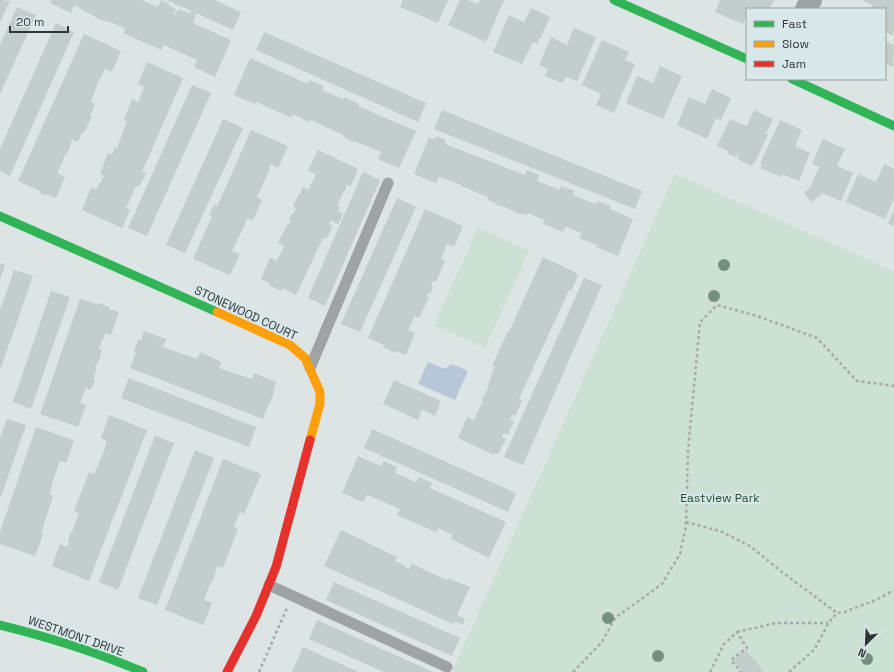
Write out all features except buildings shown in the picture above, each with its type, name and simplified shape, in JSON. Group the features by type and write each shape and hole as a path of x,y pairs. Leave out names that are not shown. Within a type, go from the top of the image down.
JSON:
{"street":[{"path":"614,0 746,59"},
{"path":"794,80 894,126"},
{"name":"STONEWOOD COURT","path":"0,216 290,345 305,358 310,368 320,392 320,404 276,567 256,616 227,672"},
{"name":"WESTMONT DRIVE","path":"0,625 44,635 143,672"}],"lane":[{"path":"310,368 388,184"},
{"path":"269,584 447,667"}],"path":[{"path":"573,672 602,642 615,618 662,584 680,554 686,522 688,450 694,370 700,322 717,305 757,316 817,338 857,381 894,386"},
{"path":"686,522 720,531 750,546 782,572 838,613"},
{"path":"789,672 814,650 829,622 838,613 876,600 894,590"},
{"path":"259,672 293,596"},
{"path":"710,672 724,644 736,632 776,623 829,622"},
{"path":"736,632 747,648 731,660 741,672"}],"green space":[{"name":"Eastview Park","path":"675,174 894,271 894,672 452,672"},
{"path":"478,228 529,251 485,348 434,325"}],"water":[{"path":"428,362 445,369 452,364 468,371 455,400 418,384"}],"traffic: fast":[{"path":"614,0 746,59"},
{"path":"794,80 894,126"},
{"path":"0,216 217,312"},
{"path":"0,625 73,646 143,672"}],"traffic: slow":[{"path":"217,312 290,345 305,358 320,392 320,404 310,440"}],"traffic: jam":[{"path":"227,672 256,616 276,567 310,440"}]}
